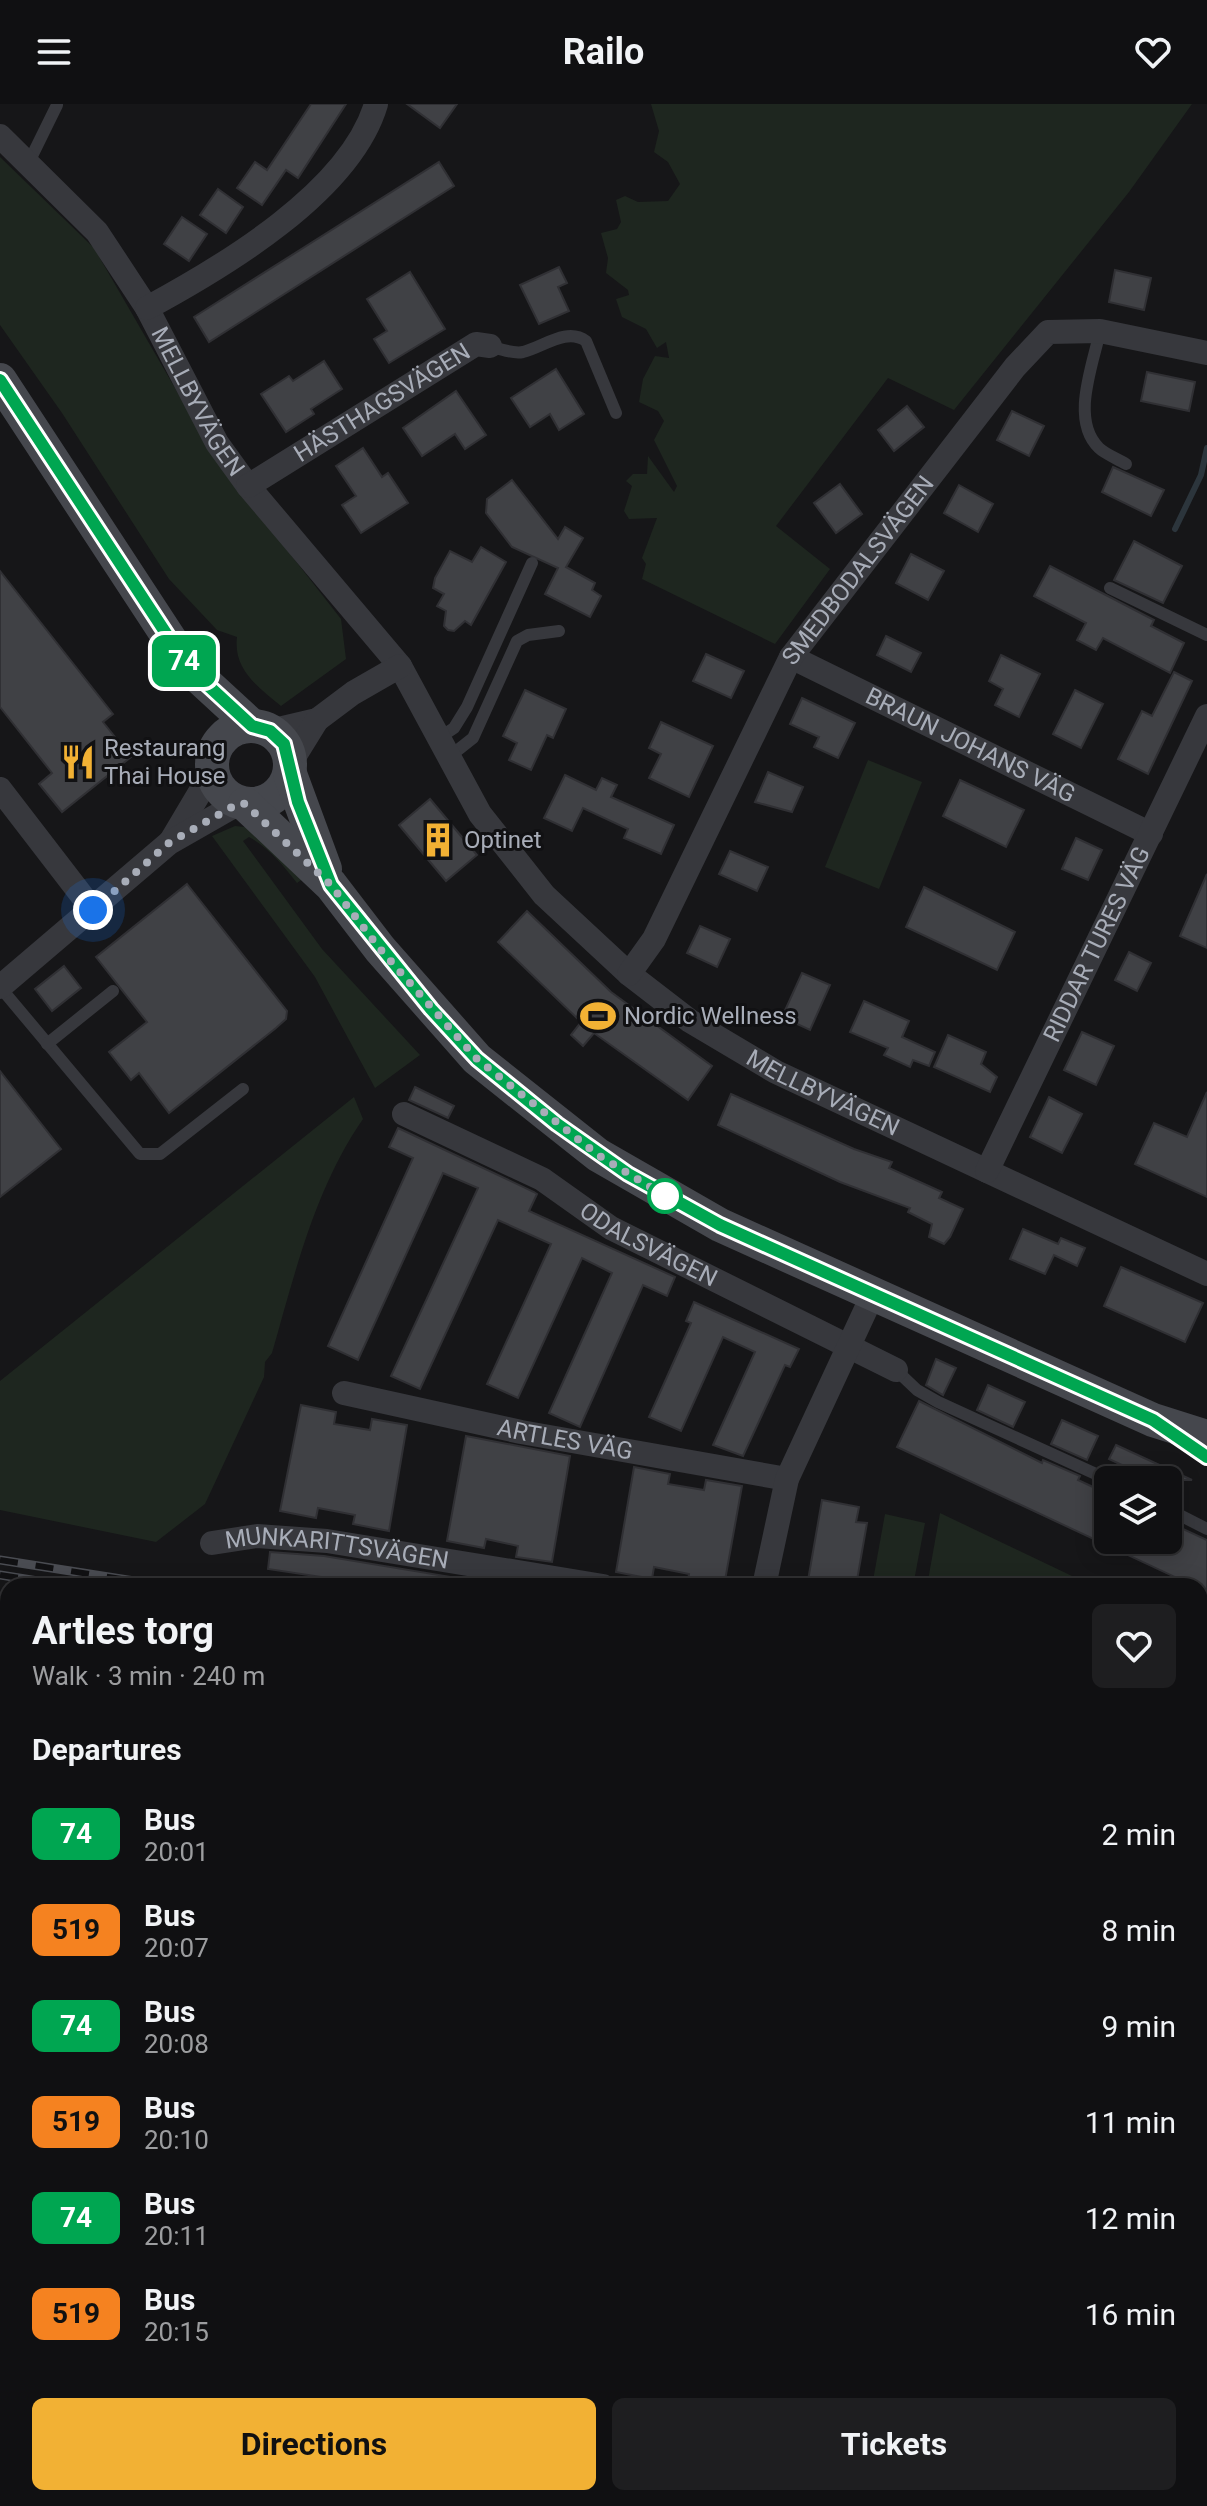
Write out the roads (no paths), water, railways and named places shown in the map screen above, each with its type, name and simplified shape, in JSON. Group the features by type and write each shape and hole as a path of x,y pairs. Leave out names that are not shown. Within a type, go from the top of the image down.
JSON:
{"main road":[{"path":"0,380 188,667 284,744 331,885"},
{"path":"188,667 214,760 217,785 331,885 431,1009 477,1059 536,1109 598,1155 665,1196 1153,1420 1207,1437"},
{"path":"214,760 230,732 261,728"},
{"path":"242,804 268,801 278,794 290,768"},
{"path":"1153,1420 1207,1457"}],"street":[{"path":"147,308 236,253 298,208 341,167 376,104"},
{"name":"MELLBYVÄGEN","path":"0,136 97,232 147,308 217,443 248,486 400,666 480,814 524,873 629,974 690,1021 776,1072 1207,1274"},
{"name":"SMEDBODALSVÄGEN","path":"629,974 654,939 791,657 1015,367 1048,332 1100,331 1207,353"},
{"name":"HÄSTHAGSVÄGEN","path":"248,486 476,344 490,346"},
{"name":"BRAUN JOHANS VÄG","path":"791,657 1151,834"},
{"path":"290,768 317,720 353,693 400,666"},
{"name":"RIDDAR TURES VÄG","path":"987,1171 1207,716"},
{"path":"261,728 317,720"},
{"path":"169,843 214,760"},
{"path":"0,789 93,910"},
{"path":"0,987 169,843 242,804"},
{"name":"ODALSVÄGEN","path":"404,1114 542,1179 611,1228 896,1370"},
{"path":"766,1578 787,1479 873,1294"},
{"name":"ARTLES VÄG","path":"344,1393 521,1432 787,1479"},
{"name":"MUNKARITTSVÄGEN","path":"212,1543 257,1536 327,1541 554,1578"}],"lane":[{"path":"29,162 57,105"},
{"path":"1100,331 1085,406 1085,429 1099,449 1126,464"},
{"name":"HÄSTHAGSVÄGEN","path":"490,346 519,353 568,335 579,336 586,341 616,413"},
{"path":"444,748 467,707 532,563"},
{"path":"1110,588 1207,635"},
{"path":"444,748 473,738 517,641 528,635 559,631"},
{"path":"0,987 134,1149 147,1156 169,1148 243,1089"},
{"path":"47,1044 113,991"},
{"path":"896,1370 917,1390 938,1402 1094,1473"},
{"path":"1182,1516 1207,1529"}],"waterway":[{"path":"1175,529 1201,475 1207,448"}],"railway":[{"path":"0,1560 115,1578"},
{"path":"0,1575 19,1578"}],"place":[{"name":"Restaurang Thai House","path":"78,762"},
{"name":"Optinet","path":"438,840"},
{"name":"Nordic Wellness","path":"598,1016"}]}
